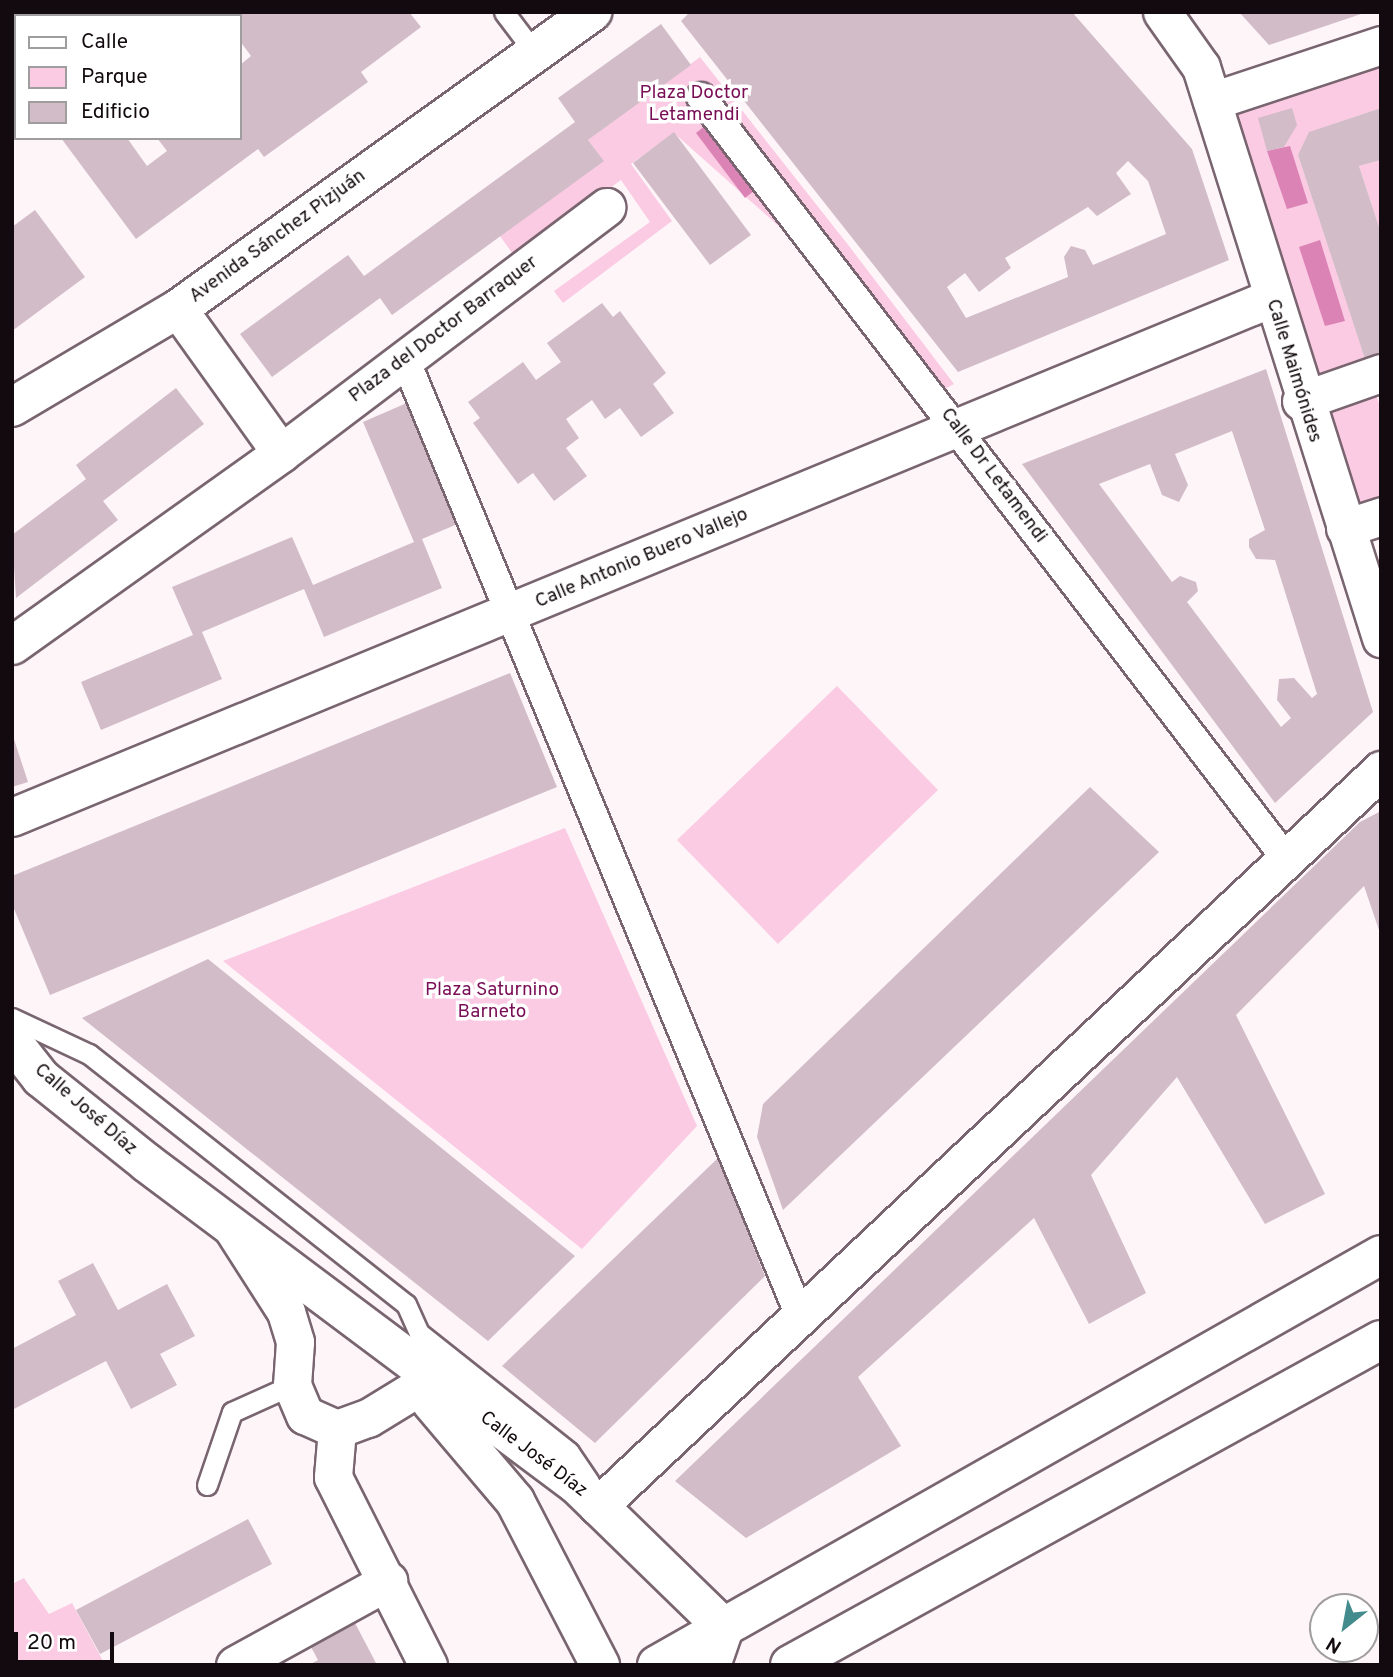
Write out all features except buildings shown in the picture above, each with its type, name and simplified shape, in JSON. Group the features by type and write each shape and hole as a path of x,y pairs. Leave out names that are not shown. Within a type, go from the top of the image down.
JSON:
{"main road":[{"name":"Avenida Sánchez Pizjuán","path":"12,407 178,309 592,12"},
{"name":"Calle José Díaz","path":"12,1041 41,1078 328,1304 598,1506 724,1629"},
{"path":"657,1665 1381,1255"},
{"name":"Calle José Díaz","path":"328,1304 473,1445 515,1502 600,1665"},
{"path":"790,1665 1381,1340"},
{"path":"711,1665 724,1629"}],"street":[{"name":"Calle Maimónides","path":"1162,12 1201,67 1301,401 1381,638"},
{"path":"1212,102 1381,45"},
{"name":"Calle Dr Letamendi","path":"701,96 1284,856"},
{"name":"Plaza del Doctor Barraquer","path":"12,645 281,453 606,207"},
{"name":"Calle Antonio Buero Vallejo","path":"12,817 1271,298"},
{"path":"178,309 281,453"},
{"path":"405,359 513,612 800,1315"},
{"path":"1301,401 1381,373"},
{"path":"1345,528 1381,516"},
{"path":"598,1506 1284,856 1381,770"},
{"path":"232,1227 286,1312 295,1342 292,1385 305,1415 337,1429 368,1419 417,1388"},
{"path":"337,1429 332,1477 388,1581 428,1665"},
{"path":"235,1665 388,1581"}],"lane":[{"path":"504,12 535,53"},
{"path":"12,1018 89,1054 406,1304 419,1333 443,1356 569,1452 598,1506"},
{"path":"207,1485 232,1412 292,1385"}],"green space":[{"path":"1381,55 1381,108 1310,132 1298,155 1369,370 1304,395 1224,111"},
{"name":"Plaza Doctor Letamendi","path":"700,57 954,384 918,403 783,230 674,133 631,164 672,221 563,303 554,291 650,222 621,180 515,257 500,236 603,160 588,140"},
{"path":"1381,160 1381,233 1359,166"},
{"path":"1372,383 1381,409 1381,512 1349,523 1309,404"},
{"path":"837,686 938,790 778,944 677,840"},
{"name":"Plaza Saturnino Barneto","path":"565,828 697,1126 582,1249 223,961"},
{"path":"24,1578 49,1614 72,1603 105,1665 12,1665 12,1584"}],"shaded area":[{"path":"720,114 770,178 745,198 696,133"},
{"path":"1290,146 1308,203 1287,209 1267,151"},
{"path":"1320,240 1345,321 1325,326 1299,247"}]}
